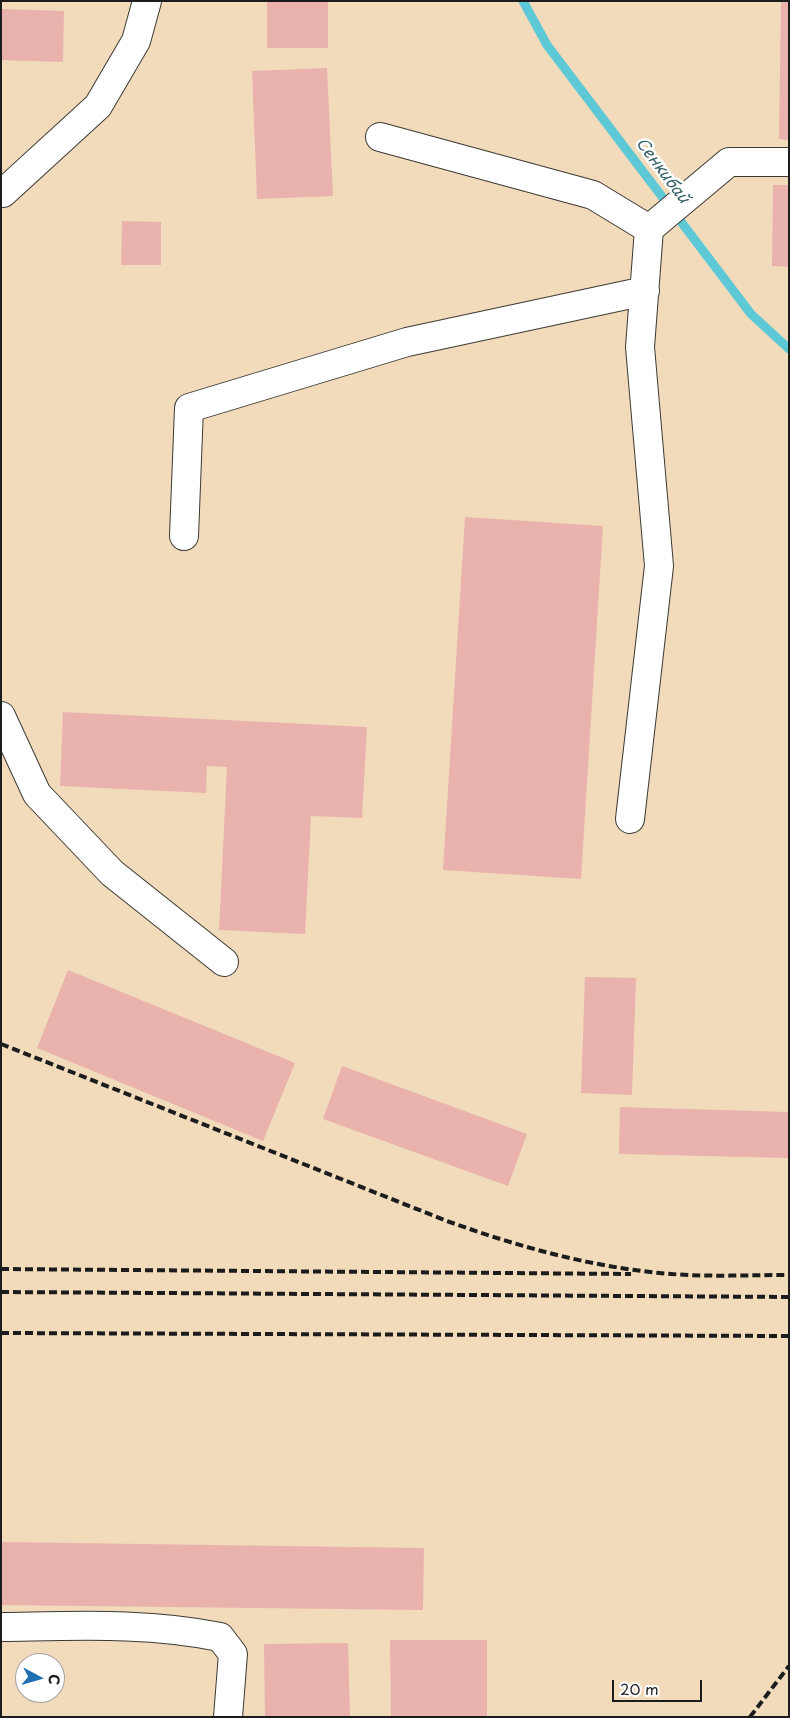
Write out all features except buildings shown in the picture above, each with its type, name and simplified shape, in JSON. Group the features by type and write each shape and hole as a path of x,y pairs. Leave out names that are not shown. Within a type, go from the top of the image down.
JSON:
{"lane":[{"path":"3,193 98,106 136,41 147,1"},
{"path":"380,137 593,195 649,229"},
{"path":"630,819 659,566 640,347 649,229 729,162 789,162"},
{"path":"184,536 189,408 407,342 645,291"},
{"path":"1,716 37,794 112,873 224,962"},
{"path":"1,1627 115,1625 190,1631 220,1637 232,1654 228,1717"}],"waterway":[{"name":"Сенкибай","path":"523,1 547,45 751,314 789,349"}],"railway":[{"path":"1,1044 447,1221 529,1248 614,1267 642,1271 700,1275 789,1275"},
{"path":"1,1269 631,1274"},
{"path":"1,1292 789,1297"},
{"path":"1,1333 789,1336"},
{"path":"750,1717 789,1666"}]}
